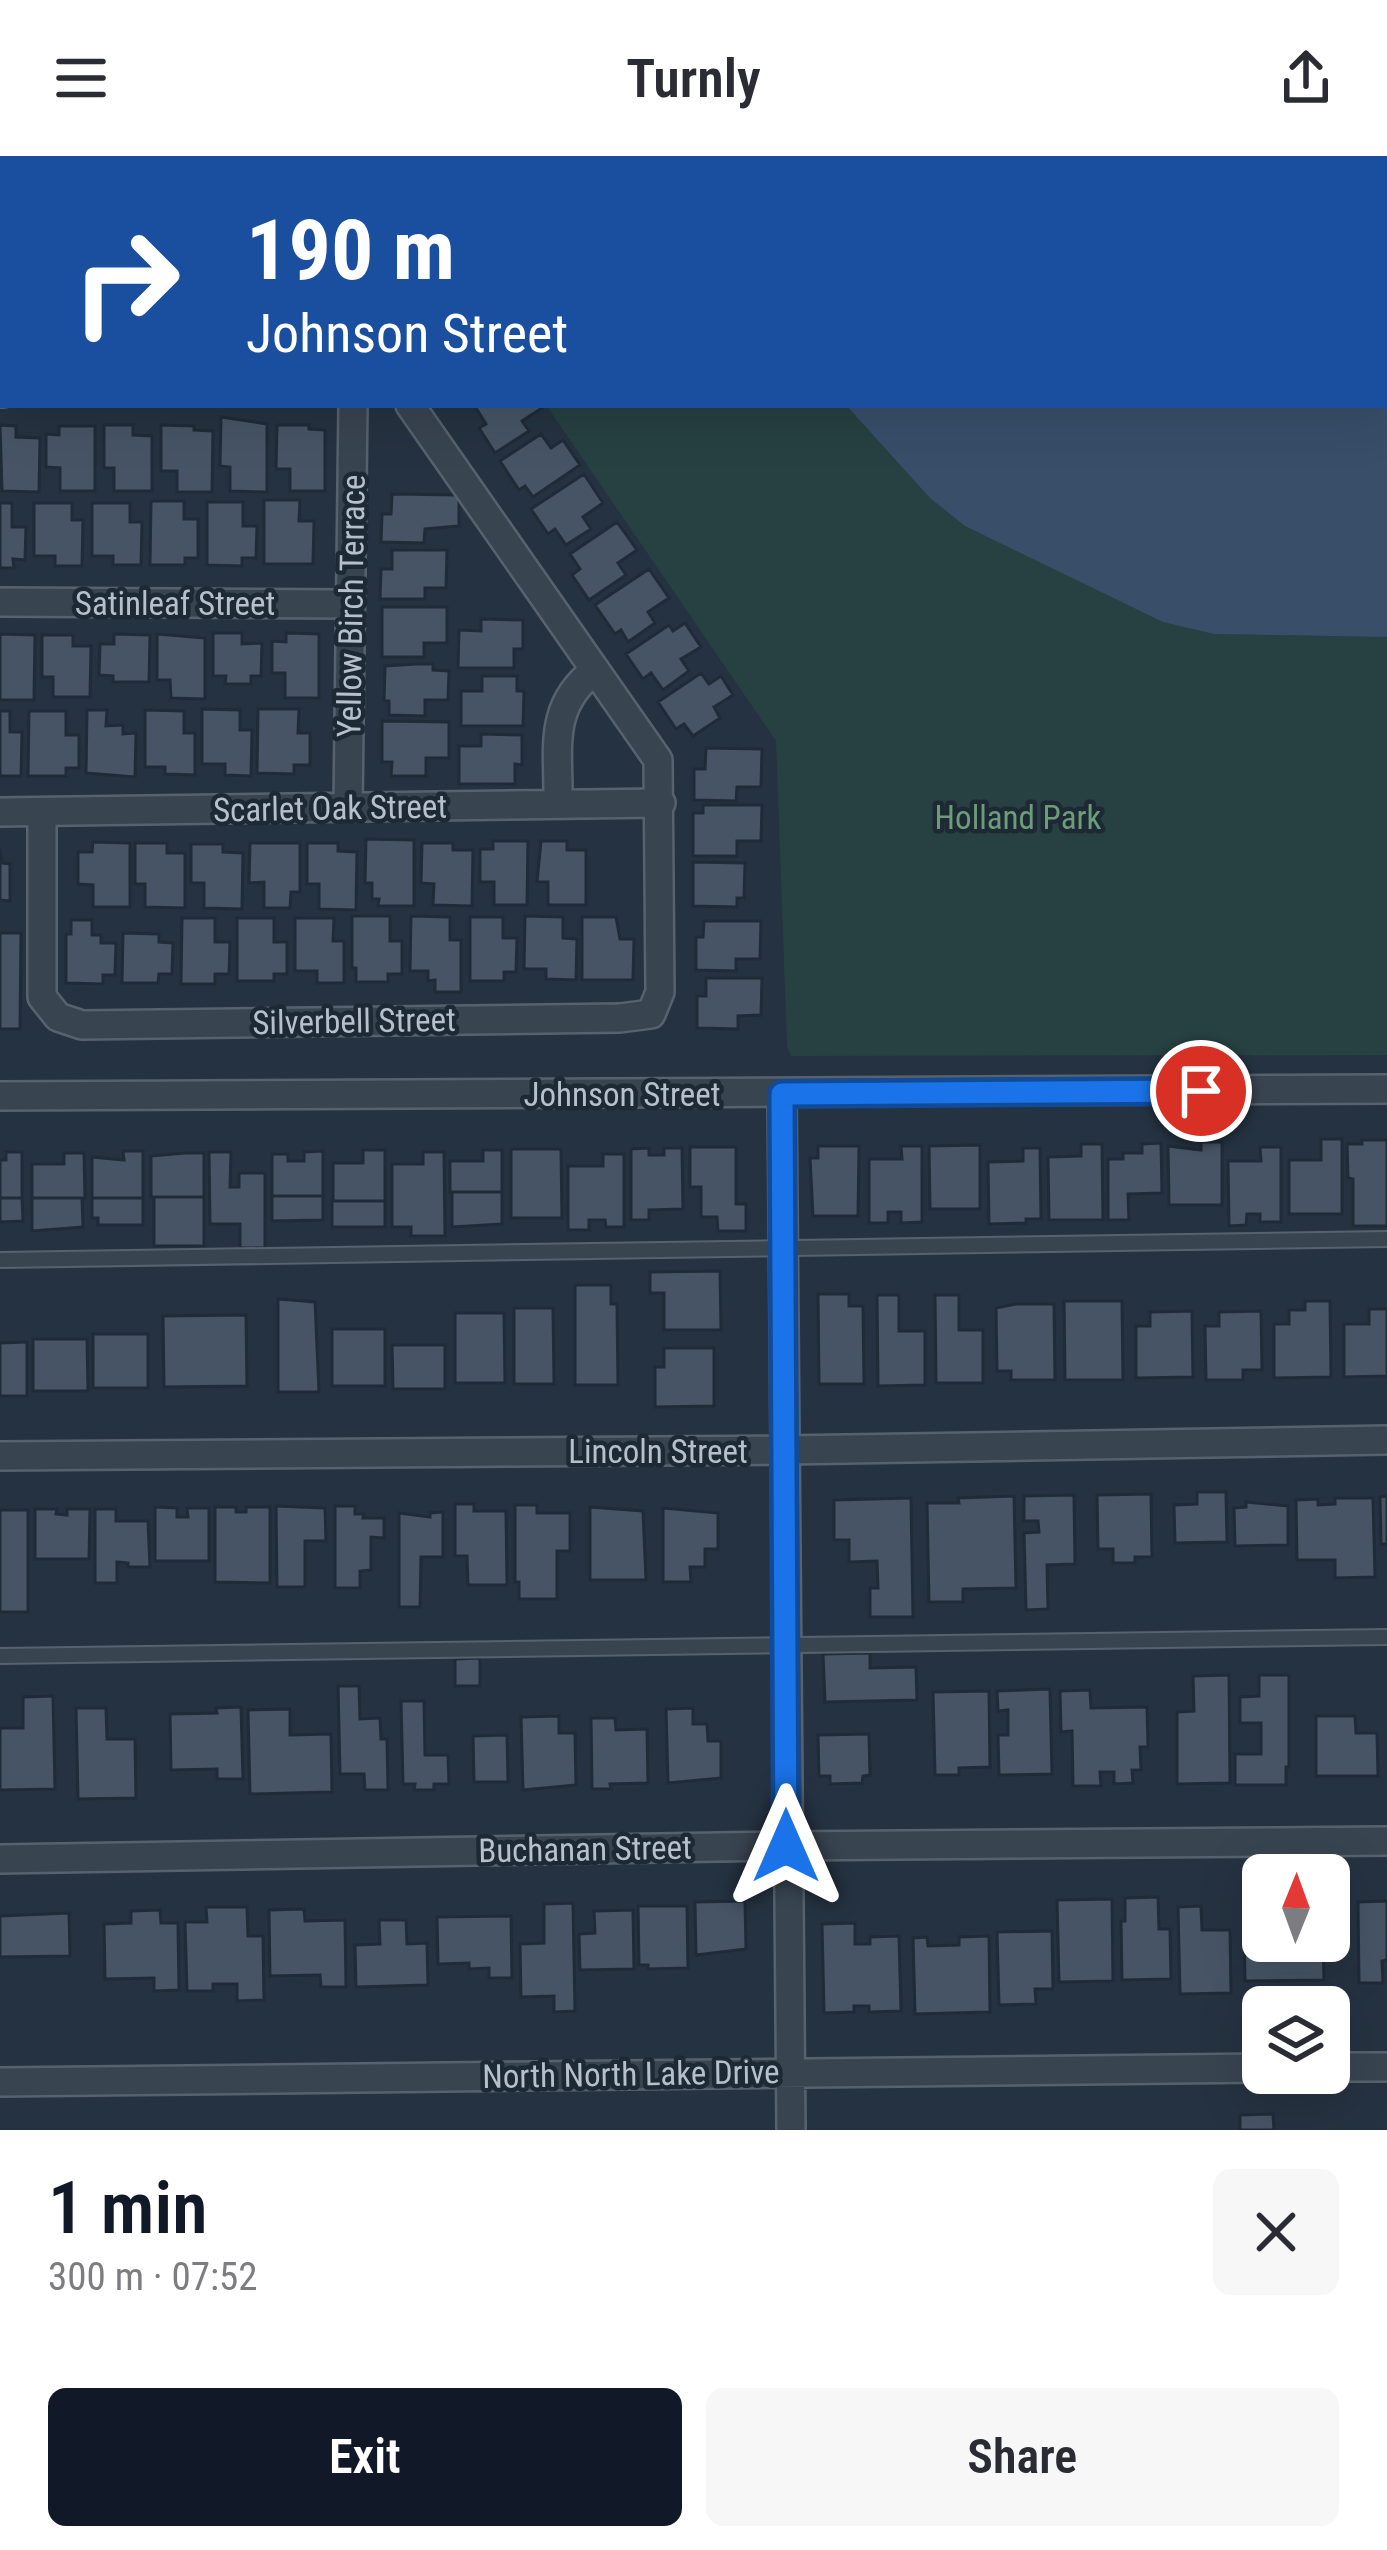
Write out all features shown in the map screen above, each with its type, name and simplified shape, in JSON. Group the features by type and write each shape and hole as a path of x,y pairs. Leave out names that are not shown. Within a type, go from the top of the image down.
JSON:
{"street":[{"name":"Yellow Birch Terrace","path":"348,807 353,408"},
{"path":"412,408 658,760 661,803"},
{"name":"Satinleaf Street","path":"0,602 350,604"},
{"path":"558,804 562,710 577,683 595,670"},
{"name":"Scarlet Oak Street","path":"0,812 661,803"},
{"name":"Silverbell Street","path":"42,813 42,997 58,1017 82,1024 620,1018 651,1014 660,992 661,803"},
{"name":"Johnson Street","path":"0,1096 1387,1089"},
{"path":"782,1094 791,2130"},
{"name":"Lincoln Street","path":"0,1456 1387,1440"},
{"name":"Buchanan Street","path":"0,1859 1387,1841"},
{"path":"1350,2067 1387,2067"},
{"name":"North North Lake Drive","path":"0,2082 1242,2068"}],"lane":[{"path":"0,1260 1387,1239"},
{"path":"0,1656 1387,1637"}],"green space":[{"name":"Holland Park","path":"548,408 1387,408 1387,619 1214,634 1387,637 1387,1055 791,1056 776,741"}],"water":[{"path":"849,408 1387,408 1387,637 1214,634 1163,622 965,526 930,498"}],"building":[{"path":"476,408 542,408 522,421 529,431 495,453 479,428 486,424"},
{"path":"221,417 267,424 267,492 230,491 230,467 220,466"},
{"path":"0,425 16,426 16,437 40,438 39,492 2,491"},
{"path":"104,425 133,425 133,435 152,436 152,491 114,491 114,468 104,468"},
{"path":"161,425 213,431 212,492 177,492 177,471 161,471"},
{"path":"277,425 325,430 325,491 290,491 290,469 276,469"},
{"path":"59,426 95,426 95,491 60,491 60,468 46,467 46,434 59,435"},
{"path":"541,434 551,448 563,440 580,465 533,497 525,486 519,490 500,461"},
{"path":"584,474 603,503 583,517 591,529 566,545 555,529 548,534 531,509"},
{"path":"392,494 459,495 459,526 425,529 424,543 381,542 382,514 391,514"},
{"path":"264,500 300,500 299,521 314,521 313,564 264,564"},
{"path":"151,501 184,501 184,519 198,519 198,558 185,558 185,565 150,565"},
{"path":"207,502 243,502 243,526 257,526 256,558 242,558 242,566 207,565"},
{"path":"0,503 12,503 12,527 26,527 25,560 13,559 14,568 0,568"},
{"path":"34,503 72,503 72,520 83,520 82,566 55,566 55,556 34,556"},
{"path":"92,503 130,503 130,522 142,522 141,565 113,565 113,556 92,556"},
{"path":"617,522 637,550 618,563 626,575 589,600 572,575 580,569 570,554"},
{"path":"392,550 447,550 446,588 425,588 425,599 380,599 381,569 392,569"},
{"path":"649,569 669,598 648,612 655,623 628,642 621,630 615,634 595,605"},
{"path":"382,607 447,607 447,643 424,643 424,657 382,657"},
{"path":"481,619 523,620 523,649 514,649 514,668 458,668 459,630 481,631"},
{"path":"685,623 701,647 681,659 689,671 663,690 651,673 643,679 626,654 669,625 673,631"},
{"path":"213,633 242,633 242,644 262,643 261,676 251,676 251,684 225,684 226,676 213,676"},
{"path":"286,633 319,634 319,698 285,698 285,673 272,673 272,641 286,642"},
{"path":"0,634 35,635 34,700 0,700"},
{"path":"114,634 150,635 149,682 113,682 113,676 99,675 100,644 114,644"},
{"path":"157,634 205,638 205,699 171,698 170,680 157,680"},
{"path":"42,635 73,635 73,646 91,646 90,697 53,697 53,677 42,677"},
{"path":"433,664 433,670 449,671 448,700 425,700 425,716 389,715 389,701 384,701 385,666"},
{"path":"701,673 709,684 721,676 733,695 714,707 720,718 693,736 684,724 676,729 658,702"},
{"path":"482,676 517,676 517,691 524,691 523,726 461,726 461,691 482,691"},
{"path":"202,709 240,710 240,730 252,730 251,776 225,775 225,764 202,764"},
{"path":"258,709 299,709 298,733 310,733 310,765 294,765 294,774 257,773"},
{"path":"87,710 107,710 106,726 123,725 123,734 136,733 135,777 86,773"},
{"path":"145,710 184,711 184,733 195,733 195,775 165,774 165,767 145,767"},
{"path":"0,711 10,711 10,732 22,732 21,776 0,776"},
{"path":"29,711 66,711 66,735 79,735 79,768 66,768 66,776 28,776"},
{"path":"382,721 449,722 449,758 426,758 426,776 391,776 392,762 382,762"},
{"path":"481,734 522,735 522,765 515,764 515,784 459,784 459,746 481,746"},
{"path":"706,748 762,749 761,787 737,787 736,801 694,800 694,769 705,769"},
{"path":"703,805 762,805 761,841 737,841 737,856 693,856 693,813 703,813"},
{"path":"366,839 414,840 414,906 378,906 379,899 372,899 372,883 365,883"},
{"path":"493,841 528,841 527,905 494,905 494,882 480,882 480,849 493,849"},
{"path":"541,841 567,841 567,850 586,850 586,905 548,905 548,882 537,882"},
{"path":"93,842 130,843 130,907 93,907 93,885 78,884 78,852 92,852"},
{"path":"135,843 167,843 167,853 185,853 185,908 145,907 145,884 135,884"},
{"path":"250,843 300,843 300,892 291,892 290,908 264,908 264,882 249,883"},
{"path":"307,843 338,843 338,851 357,852 356,910 319,909 319,884 307,884"},
{"path":"422,843 453,843 453,850 473,850 472,906 433,905 434,884 421,883"},
{"path":"191,844 223,844 223,852 243,853 242,909 204,908 204,883 191,883"},
{"path":"0,849 2,863 10,864 10,901 0,900"},
{"path":"693,862 745,863 744,898 737,898 737,907 693,906"},
{"path":"352,916 390,916 390,941 402,941 402,974 388,974 388,982 356,982"},
{"path":"411,916 450,917 450,940 461,940 461,992 435,992 435,980 428,981 428,971 410,971"},
{"path":"525,916 563,917 563,938 577,939 576,980 546,979 546,969 524,969"},
{"path":"470,917 503,917 503,938 517,938 516,972 504,972 504,981 470,981"},
{"path":"582,917 616,917 620,939 634,939 633,980 582,980"},
{"path":"182,918 215,918 215,942 230,942 229,974 215,974 215,984 181,984"},
{"path":"237,918 274,918 274,942 287,942 287,974 274,974 274,981 237,981"},
{"path":"295,918 334,918 333,941 344,941 344,983 317,983 317,971 295,971"},
{"path":"71,920 92,920 92,935 101,935 101,943 116,943 115,975 103,975 103,984 66,983 66,934 71,934"},
{"path":"704,921 761,921 760,959 736,959 736,971 696,970 696,937 703,937"},
{"path":"0,933 21,933 20,1029 0,1029"},
{"path":"123,933 159,934 159,942 173,943 172,974 159,974 158,983 122,983"},
{"path":"706,978 762,978 761,1015 738,1016 738,1029 697,1028 697,996 706,996"},
{"path":"1321,1139 1342,1139 1342,1214 1289,1214 1289,1160 1321,1160"},
{"path":"1362,1140 1387,1140 1387,1226 1353,1226 1347,1144 1362,1144"},
{"path":"1201,1142 1222,1142 1222,1205 1169,1205 1168,1146 1201,1150"},
{"path":"1161,1143 1162,1193 1128,1194 1129,1220 1108,1220 1108,1159 1142,1153 1142,1144"},
{"path":"1081,1144 1102,1144 1103,1220 1049,1220 1048,1157 1081,1156"},
{"path":"980,1145 980,1209 930,1209 929,1146"},
{"path":"818,1146 859,1146 858,1216 813,1216 810,1158 818,1158"},
{"path":"901,1146 922,1146 922,1222 901,1223 901,1212 888,1212 888,1223 869,1223 869,1159 902,1159"},
{"path":"690,1147 736,1147 736,1204 746,1204 746,1231 718,1231 717,1217 701,1217 701,1187 690,1187"},
{"path":"1260,1147 1281,1147 1281,1222 1260,1222 1260,1214 1247,1214 1246,1225 1229,1226 1228,1161 1261,1161"},
{"path":"649,1148 649,1155 664,1155 664,1148 682,1148 683,1209 649,1210 649,1220 631,1220 631,1149"},
{"path":"1023,1148 1040,1148 1041,1219 989,1224 988,1162 1023,1161"},
{"path":"511,1149 561,1149 562,1218 511,1218"},
{"path":"363,1150 385,1150 385,1201 333,1201 333,1163 363,1163"},
{"path":"483,1150 502,1150 502,1192 450,1192 450,1161 483,1161"},
{"path":"123,1151 143,1151 143,1198 92,1198 92,1157 124,1160"},
{"path":"323,1151 323,1196 272,1196 272,1154 304,1161 304,1152"},
{"path":"6,1152 22,1152 22,1198 0,1198 0,1160 6,1160"},
{"path":"209,1152 231,1152 230,1187 239,1187 239,1173 265,1173 265,1248 240,1248 240,1224 210,1224"},
{"path":"423,1152 444,1152 445,1236 411,1236 411,1227 392,1227 392,1164 423,1164"},
{"path":"64,1153 84,1153 85,1198 32,1198 32,1164 64,1164"},
{"path":"204,1153 204,1197 151,1197 151,1156"},
{"path":"603,1154 624,1154 624,1227 589,1220 589,1230 568,1230 568,1166 603,1166"},
{"path":"452,1192 502,1192 502,1224 452,1227"},
{"path":"272,1196 323,1196 323,1220 272,1221"},
{"path":"154,1197 204,1197 204,1246 154,1246"},
{"path":"0,1198 22,1198 23,1221 0,1222"},
{"path":"32,1198 82,1198 83,1227 32,1231"},
{"path":"92,1198 143,1198 143,1225 98,1225 98,1218 92,1218"},
{"path":"332,1201 385,1201 385,1227 332,1227"},
{"path":"720,1271 721,1330 664,1330 664,1293 650,1293 650,1272"},
{"path":"575,1285 611,1285 611,1304 617,1304 618,1385 575,1385"},
{"path":"818,1294 849,1294 849,1306 863,1306 864,1384 819,1384"},
{"path":"877,1295 899,1295 899,1331 925,1331 925,1385 878,1386"},
{"path":"935,1295 959,1295 959,1330 983,1330 983,1383 936,1383"},
{"path":"278,1299 315,1302 319,1392 278,1392"},
{"path":"1064,1301 1122,1301 1123,1380 1065,1380"},
{"path":"1305,1301 1330,1301 1331,1377 1274,1378 1274,1324 1289,1324 1289,1310 1305,1310"},
{"path":"1054,1304 1055,1380 1011,1380 1011,1371 997,1371 996,1308"},
{"path":"514,1308 553,1308 554,1384 514,1384"},
{"path":"1369,1309 1387,1309 1387,1376 1344,1377 1344,1324 1369,1324"},
{"path":"1192,1311 1193,1377 1136,1378 1136,1326 1150,1326 1150,1312"},
{"path":"1261,1311 1262,1370 1243,1370 1243,1380 1206,1380 1205,1326 1219,1326 1219,1312"},
{"path":"455,1313 504,1313 505,1383 455,1383"},
{"path":"246,1315 247,1386 164,1387 163,1316"},
{"path":"332,1329 385,1329 385,1386 332,1386"},
{"path":"93,1334 148,1334 148,1388 93,1388"},
{"path":"33,1339 87,1339 88,1391 33,1391"},
{"path":"27,1342 27,1396 0,1396 0,1343"},
{"path":"392,1345 445,1345 445,1389 393,1389"},
{"path":"664,1348 714,1348 714,1406 655,1407 655,1367 664,1367"},
{"path":"1197,1492 1226,1492 1227,1542 1175,1543 1174,1505 1197,1504"},
{"path":"1151,1494 1152,1557 1113,1563 1113,1549 1098,1549 1097,1495"},
{"path":"1074,1495 1075,1564 1047,1565 1048,1609 1026,1610 1024,1533 1039,1532 1038,1521 1024,1521 1024,1496"},
{"path":"1014,1496 1016,1588 963,1589 963,1602 929,1602 927,1503"},
{"path":"1387,1496 1387,1544 1381,1544 1380,1497"},
{"path":"911,1498 913,1617 870,1617 870,1588 878,1588 877,1561 849,1562 849,1540 834,1540 834,1500"},
{"path":"1335,1498 1373,1498 1375,1577 1335,1578 1335,1560 1297,1560 1296,1500 1318,1499 1318,1505 1335,1504"},
{"path":"1246,1502 1288,1506 1288,1545 1235,1546 1234,1508 1246,1507"},
{"path":"455,1504 474,1504 474,1511 506,1511 507,1585 468,1585 467,1556 455,1556"},
{"path":"515,1505 537,1505 537,1513 570,1513 570,1551 557,1551 557,1599 519,1599"},
{"path":"276,1506 325,1508 326,1541 305,1541 305,1587 277,1587"},
{"path":"335,1506 355,1506 355,1514 364,1514 363,1518 384,1518 384,1538 371,1537 371,1570 360,1571 360,1588 335,1588"},
{"path":"155,1507 177,1508 177,1517 188,1517 187,1508 209,1508 209,1561 155,1561"},
{"path":"215,1507 246,1512 246,1507 270,1507 270,1583 215,1582"},
{"path":"590,1507 643,1511 646,1580 590,1580"},
{"path":"663,1508 718,1513 718,1549 705,1549 705,1567 690,1567 691,1582 663,1582"},
{"path":"35,1509 57,1509 56,1514 67,1515 67,1509 90,1509 89,1559 35,1559"},
{"path":"95,1509 116,1509 116,1521 148,1521 150,1567 117,1562 117,1583 95,1583"},
{"path":"0,1510 28,1510 28,1612 0,1612"},
{"path":"443,1512 443,1557 421,1557 420,1607 399,1607 399,1513 430,1517 430,1513"},
{"path":"870,1653 870,1668 916,1667 917,1700 825,1702 823,1654"},
{"path":"480,1658 480,1686 455,1686 455,1659"},
{"path":"1229,1675 1230,1783 1177,1784 1177,1712 1194,1711 1193,1676"},
{"path":"1259,1675 1289,1675 1286,1785 1235,1785 1235,1754 1261,1754 1261,1723 1240,1723 1240,1697 1259,1696"},
{"path":"338,1686 359,1686 360,1719 380,1718 381,1739 387,1739 388,1790 365,1790 364,1774 340,1774"},
{"path":"1050,1689 1052,1774 999,1775 998,1735 1008,1735 1008,1710 998,1711 997,1691"},
{"path":"1090,1690 1091,1708 1147,1707 1148,1747 1140,1747 1141,1770 1132,1770 1133,1783 1114,1784 1114,1772 1100,1772 1101,1786 1073,1786 1072,1731 1061,1732 1060,1691"},
{"path":"989,1691 990,1767 935,1775 933,1692"},
{"path":"53,1696 55,1789 0,1790 0,1728 23,1728 23,1697"},
{"path":"401,1701 424,1701 425,1755 448,1755 449,1784 414,1790 415,1784 403,1784"},
{"path":"241,1707 243,1779 217,1779 217,1769 171,1770 170,1714 217,1713 216,1708"},
{"path":"76,1708 106,1708 107,1739 135,1739 136,1798 78,1799"},
{"path":"693,1708 693,1724 707,1724 708,1741 721,1741 721,1778 668,1783 666,1709"},
{"path":"290,1709 290,1735 331,1734 332,1792 250,1794 248,1710"},
{"path":"559,1716 559,1733 575,1733 576,1785 523,1790 521,1717"},
{"path":"1316,1716 1355,1716 1356,1733 1377,1733 1378,1776 1316,1776"},
{"path":"591,1718 615,1718 616,1730 647,1729 648,1783 592,1789"},
{"path":"869,1734 870,1775 863,1776 862,1783 830,1784 830,1776 819,1776 818,1735"},
{"path":"507,1735 508,1782 474,1782 473,1736"},
{"path":"1158,1897 1159,1929 1170,1929 1171,1979 1122,1980 1125,1898"},
{"path":"1112,1899 1113,1981 1059,1982 1057,1900"},
{"path":"745,1901 746,1949 696,1955 695,1902"},
{"path":"1387,1901 1383,1983 1359,1983 1358,1902"},
{"path":"573,1903 575,2011 554,2012 554,1996 521,1997 520,1944 544,1943 544,1904"},
{"path":"638,1906 687,1906 688,1968 639,1965"},
{"path":"1201,1906 1202,1930 1230,1930 1231,1993 1180,1994 1178,1907"},
{"path":"206,1907 247,1907 248,1936 263,1936 264,2000 237,2001 237,1984 213,1984 213,1991 187,1991 185,1922 207,1922"},
{"path":"304,1909 305,1921 345,1920 346,1987 321,1987 320,1975 270,1976 269,1910"},
{"path":"160,1910 161,1923 178,1923 179,1990 154,1991 154,1978 105,1979 104,1924 131,1923 131,1911"},
{"path":"633,1910 634,1969 580,1970 579,1934 595,1933 594,1911"},
{"path":"69,1913 70,1956 0,1957 0,1916"},
{"path":"511,1916 512,1978 489,1978 489,1968 469,1969 469,1963 438,1964 437,1917"},
{"path":"379,1920 406,1920 407,1944 427,1943 428,1985 356,1987 355,1945 380,1944"},
{"path":"855,1923 855,1944 870,1944 870,1937 899,1936 901,2011 869,2012 869,2006 854,2006 854,2012 824,2013 822,1924"},
{"path":"1052,1931 1053,1989 1035,1989 1036,2004 999,2005 997,1932"},
{"path":"989,1936 990,2012 915,2014 913,1938 927,1937 928,1946 959,1945 959,1937"},
{"path":"1245,1962 1324,1962 1324,1980 1245,1981"},
{"path":"1273,2114 1274,2130 1240,2130 1240,2115"}],"route":[{"path":"786,1846 782,1094 1201,1091"}]}
